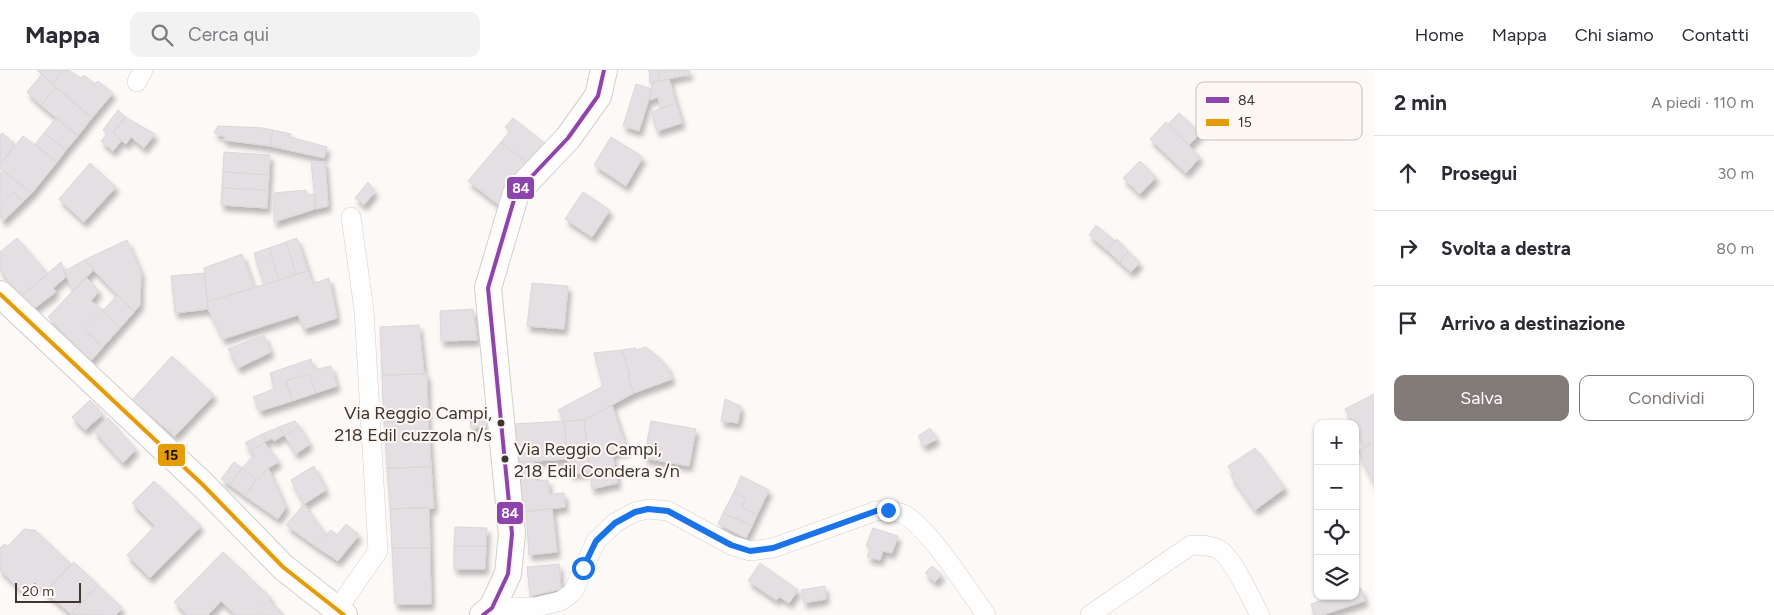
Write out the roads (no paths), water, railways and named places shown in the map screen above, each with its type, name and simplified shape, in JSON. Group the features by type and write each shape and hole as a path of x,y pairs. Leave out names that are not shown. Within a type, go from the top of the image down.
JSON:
{"main road":[{"path":"487,611 508,574 512,534 488,288 516,193 568,138 598,96 604,70"},
{"path":"0,294 203,485 283,567 340,612"}],"street":[{"path":"340,612 378,550 364,310 351,217"},
{"path":"487,611 536,607 561,601 572,592 596,541 615,523 635,512 648,509 668,511 731,545 750,551 773,548 876,511 888,510 904,515 924,530 986,615"},
{"path":"1090,615 1191,545 1203,545 1218,549 1230,559 1260,615"}],"place":[{"name":"Via Reggio Campi, 218 Edil cuzzola n/s","path":"501,423"},
{"name":"Via Reggio Campi, 218 Edil Condera s/n","path":"505,459"}]}
